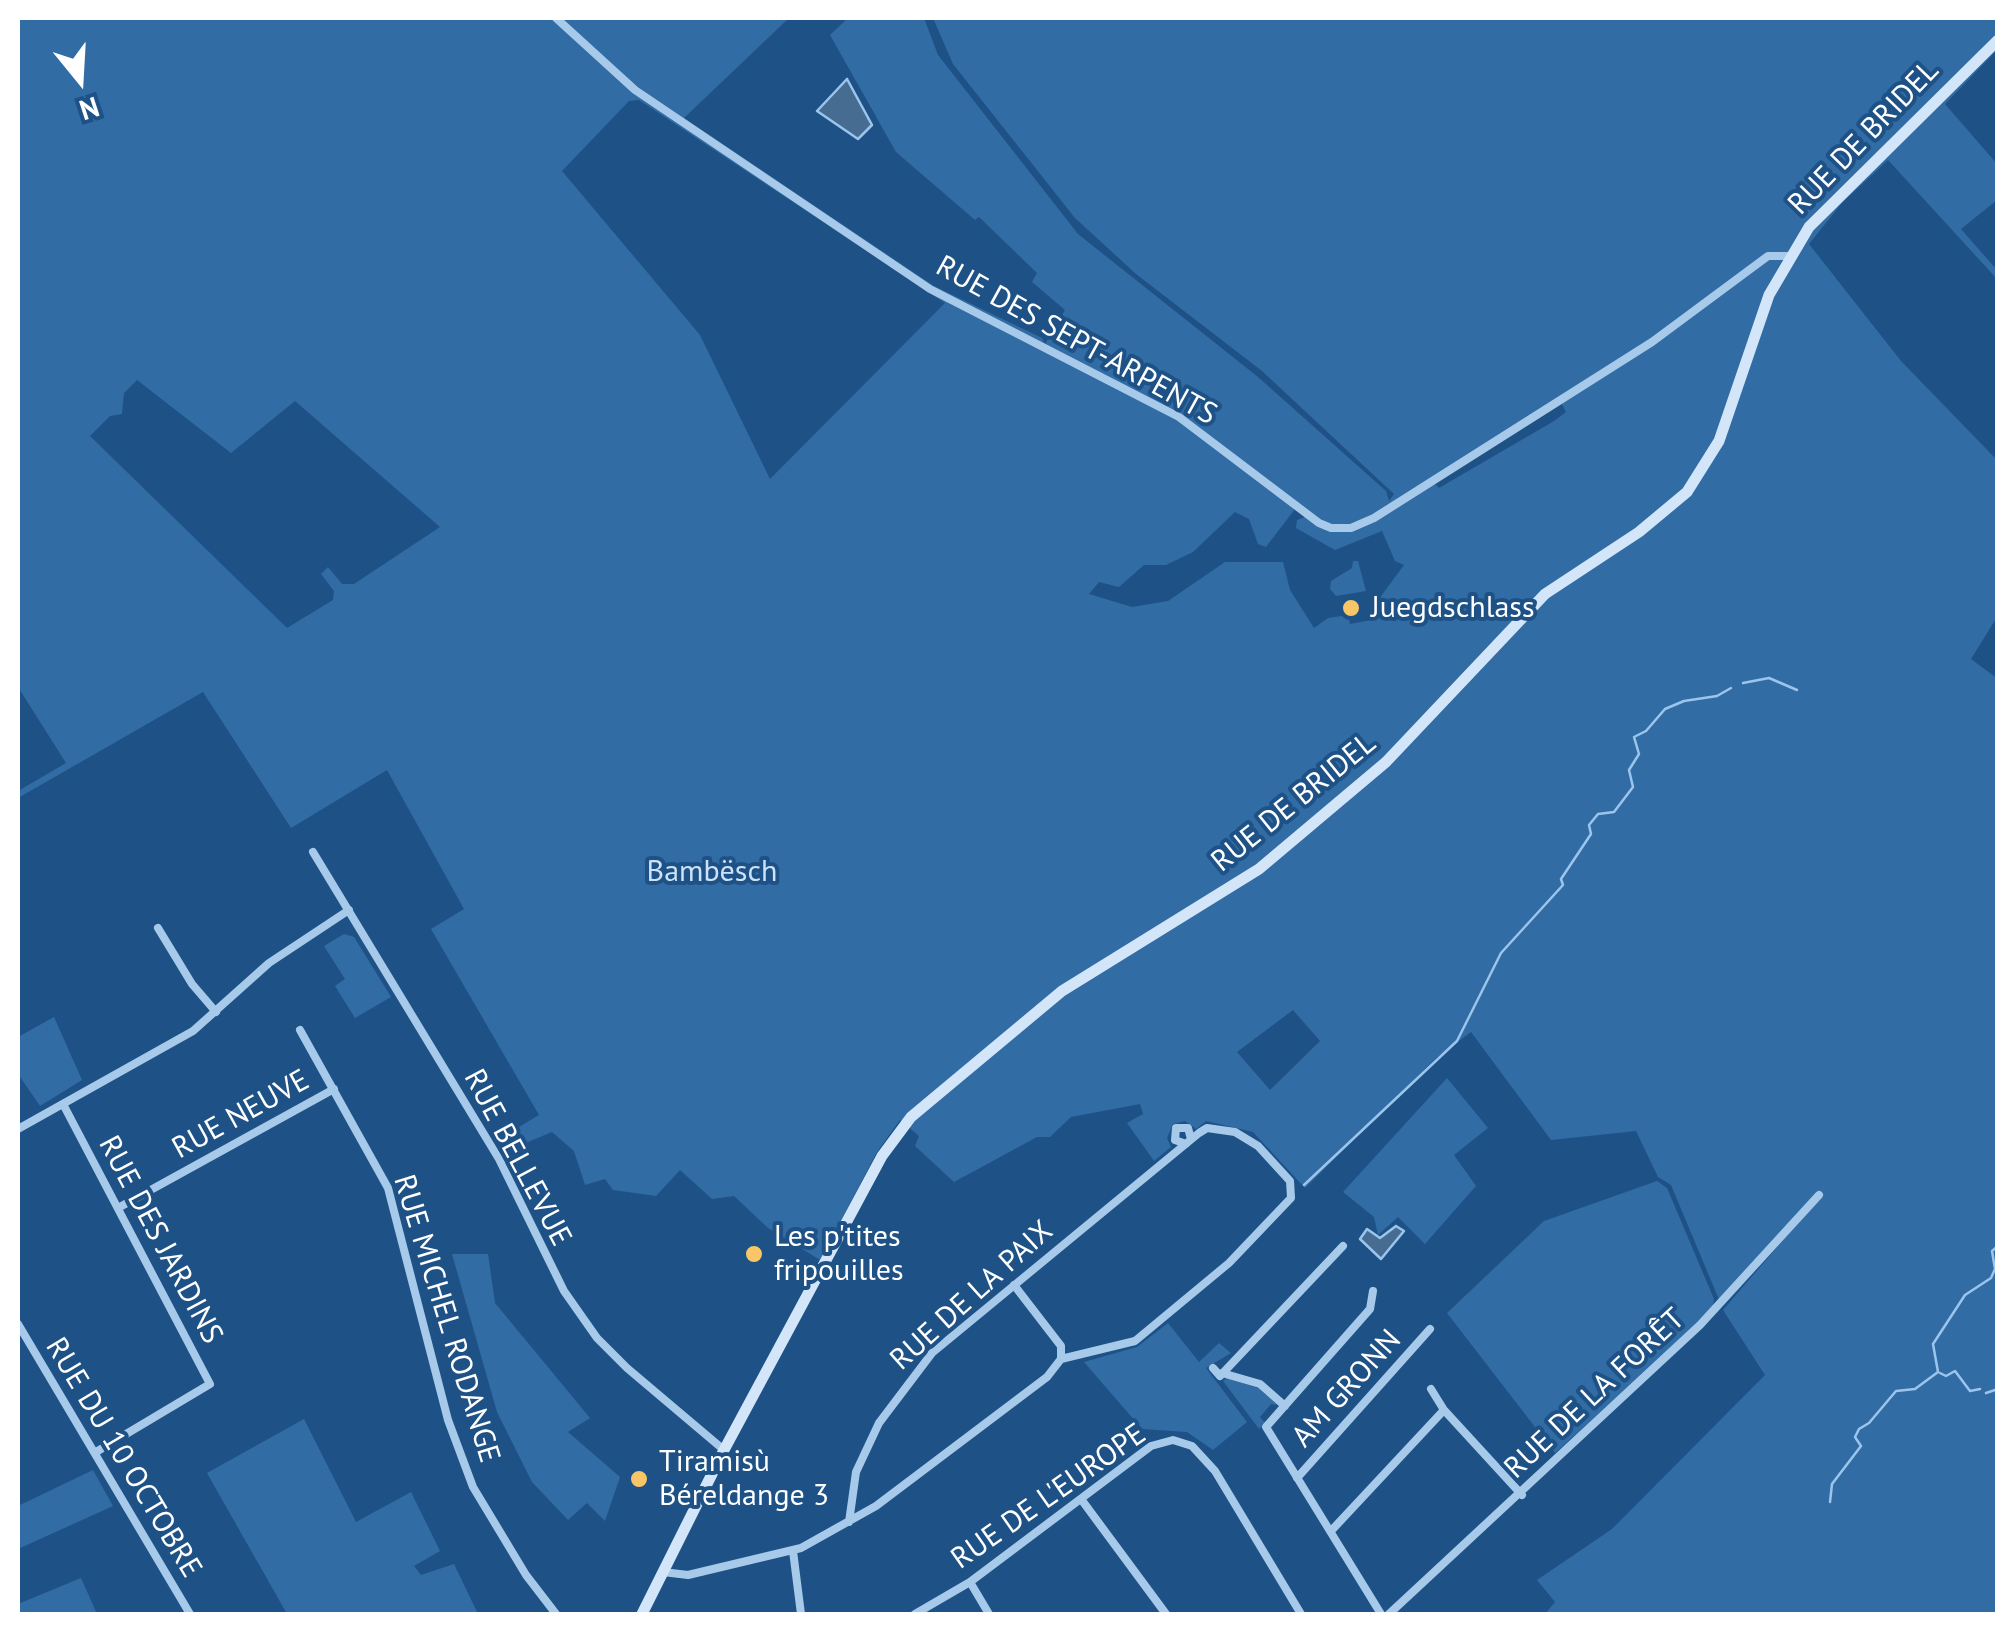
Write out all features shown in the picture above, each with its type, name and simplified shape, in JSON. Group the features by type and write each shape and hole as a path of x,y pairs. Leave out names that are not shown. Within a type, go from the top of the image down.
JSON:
{"main road":[{"name":"RUE DE BRIDEL","path":"642,1614 724,1450 882,1156 911,1117 1062,991 1260,869 1386,762 1544,594 1639,532 1677,501 1705,467 1718,440 1769,295 1789,256 1836,197 1998,40"}],"street":[{"name":"RUE DES SEPT-ARPENTS","path":"556,18 635,90 930,289 1179,417 1319,523 1331,528 1351,528 1374,518 1652,342 1768,256 1789,256"},
{"name":"RUE BELLEVUE","path":"313,852 499,1160 564,1292 597,1338 626,1368 724,1450"},
{"path":"18,1129 193,1030 269,962 348,910"},
{"path":"158,928 192,984 216,1012"},
{"name":"RUE MICHEL RODANGE","path":"300,1030 388,1188 458,1452 496,1528 556,1614"},
{"name":"RUE NEUVE","path":"118,1208 334,1089"},
{"name":"RUE DES JARDINS","path":"63,1104 210,1384 96,1452"},
{"name":"RUE DE LA PAIX","path":"849,1522 856,1472 890,1403 932,1353 1188,1142 1207,1128 1248,1138 1290,1181 1290,1198 1230,1264 1135,1342 1061,1359"},
{"name":"RUE DE LA FORÊT","path":"1389,1614 1522,1495 1720,1306 1818,1195"},
{"name":"AM GRONN","path":"1285,1406 1260,1384 1217,1370 1343,1246"},
{"path":"662,1572 688,1575 793,1552 849,1522 1047,1377 1061,1359 1056,1335 1014,1285"},
{"name":"AM GRONN","path":"1373,1291 1370,1309 1266,1427 1382,1614"},
{"name":"RUE DU 10 OCTOBRE","path":"18,1324 190,1614"},
{"name":"AM GRONN","path":"1298,1478 1430,1330"},
{"path":"1431,1389 1444,1410 1522,1495"},
{"path":"1331,1531 1444,1410"},
{"name":"RUE DE L'EUROPE","path":"915,1614 970,1582 1163,1440 1192,1446 1232,1498 1301,1614"},
{"path":"1081,1499 1166,1614"},
{"path":"793,1552 802,1614"},
{"path":"970,1582 988,1614"}],"green space":[{"name":"Bambësch","path":"18,18 789,18 684,118 934,286 1042,338 1045,344 1065,310 1032,282 1037,273 979,217 975,220 896,152 830,35 848,18 924,18 938,55 1078,234 1258,377 1386,491 1389,501 1394,494 1262,371 1136,274 1075,218 953,64 933,18 1997,18 1997,50 1945,104 1997,164 1997,200 1961,229 1997,270 1997,279 1888,160 1842,203 1809,244 1901,361 1997,460 1997,617 1971,659 1998,679 1997,1614 1545,1614 1555,1602 1537,1580 1612,1529 1765,1375 1723,1310 1817,1201 1814,1195 1720,1302 1671,1185 1658,1177 1636,1131 1551,1140 1471,1032 1436,1058 1305,1188 1253,1132 1206,1121 1196,1129 1185,1121 1173,1124 1167,1138 1171,1147 1154,1161 1127,1123 1143,1114 1140,1104 1071,1117 1050,1137 1037,1137 954,1182 915,1146 919,1136 900,1120 877,1152 820,1260 768,1228 734,1196 712,1199 680,1170 656,1196 613,1190 605,1179 585,1185 574,1151 552,1132 504,1152 497,1140 539,1115 431,929 464,909 387,770 291,828 203,692 18,798 18,791 66,763 18,687","holes":["639,100 945,303 770,479 700,335 562,171 629,101","137,380 231,453 295,401 440,527 354,584 342,584 328,567 321,574 334,591 333,600 287,628 90,436 110,416 122,414 124,393","1560,401 1566,412 1554,421 1439,488 1431,480","1295,509 1305,517 1297,520 1296,528 1335,550 1382,531 1395,561 1404,565 1376,603 1371,620 1350,624 1348,615 1328,618 1314,628 1290,590 1283,562 1225,562 1168,601 1132,607 1089,594 1099,582 1119,587 1144,565 1166,565 1193,552 1235,512 1249,519 1258,544 1266,547","1293,1010 1320,1041 1270,1090 1237,1052"]},
{"path":"1353,561 1358,561 1366,591 1336,596 1330,589 1331,581 1352,568"},
{"path":"344,934 354,937 391,997 355,1018 335,986 345,979 324,946"},
{"path":"54,1017 82,1080 40,1106 18,1074 18,1037"},
{"path":"1447,1078 1488,1128 1454,1155 1476,1186 1425,1244 1398,1217 1378,1235 1374,1217 1343,1192"},
{"path":"1657,1181 1667,1188 1714,1299 1712,1311 1555,1453 1447,1313 1544,1221"},
{"path":"452,1254 488,1254 495,1303 590,1418 568,1432 620,1477 605,1521 587,1503 568,1520 532,1482 497,1412"},
{"path":"1168,1323 1199,1362 1219,1343 1231,1353 1206,1368 1247,1422 1213,1450 1187,1432 1142,1429 1084,1362 1137,1347"},
{"path":"1227,1378 1258,1388 1278,1405 1271,1404 1260,1417 1265,1423 1259,1429 1223,1381"},
{"path":"304,1419 356,1522 411,1492 440,1551 414,1566 421,1575 454,1564 478,1614 287,1614 207,1473"},
{"path":"93,1470 113,1506 18,1549 18,1506"},
{"path":"81,1578 97,1614 18,1614 18,1604"}],"shaded area":[{"path":"847,79 872,125 858,139 817,111"},
{"path":"1396,1226 1404,1231 1381,1259 1360,1239 1367,1229 1380,1238"}],"waterway":[{"path":"1743,683 1769,678 1797,690"},
{"path":"1304,1185 1457,1041 1501,953 1563,885 1561,879 1591,834 1589,825 1598,814 1614,812 1633,787 1629,770 1639,754 1634,737 1646,731 1665,709 1684,701 1717,696 1731,688"},
{"path":"1830,1502 1832,1484 1861,1446 1855,1437 1859,1429 1896,1391 1915,1389 1938,1372 1933,1344 1965,1295 1991,1278 1995,1269 1992,1251 1998,1246"},
{"path":"1940,1373 1946,1376 1955,1371 1970,1391 1980,1389"},
{"path":"1986,1393 1998,1389"}],"place":[{"name":"Juegdschlass","path":"1351,608"},
{"name":"Les p'tites fripouilles","path":"754,1254"},
{"name":"Tiramisù Béreldange 3","path":"639,1479"}]}
